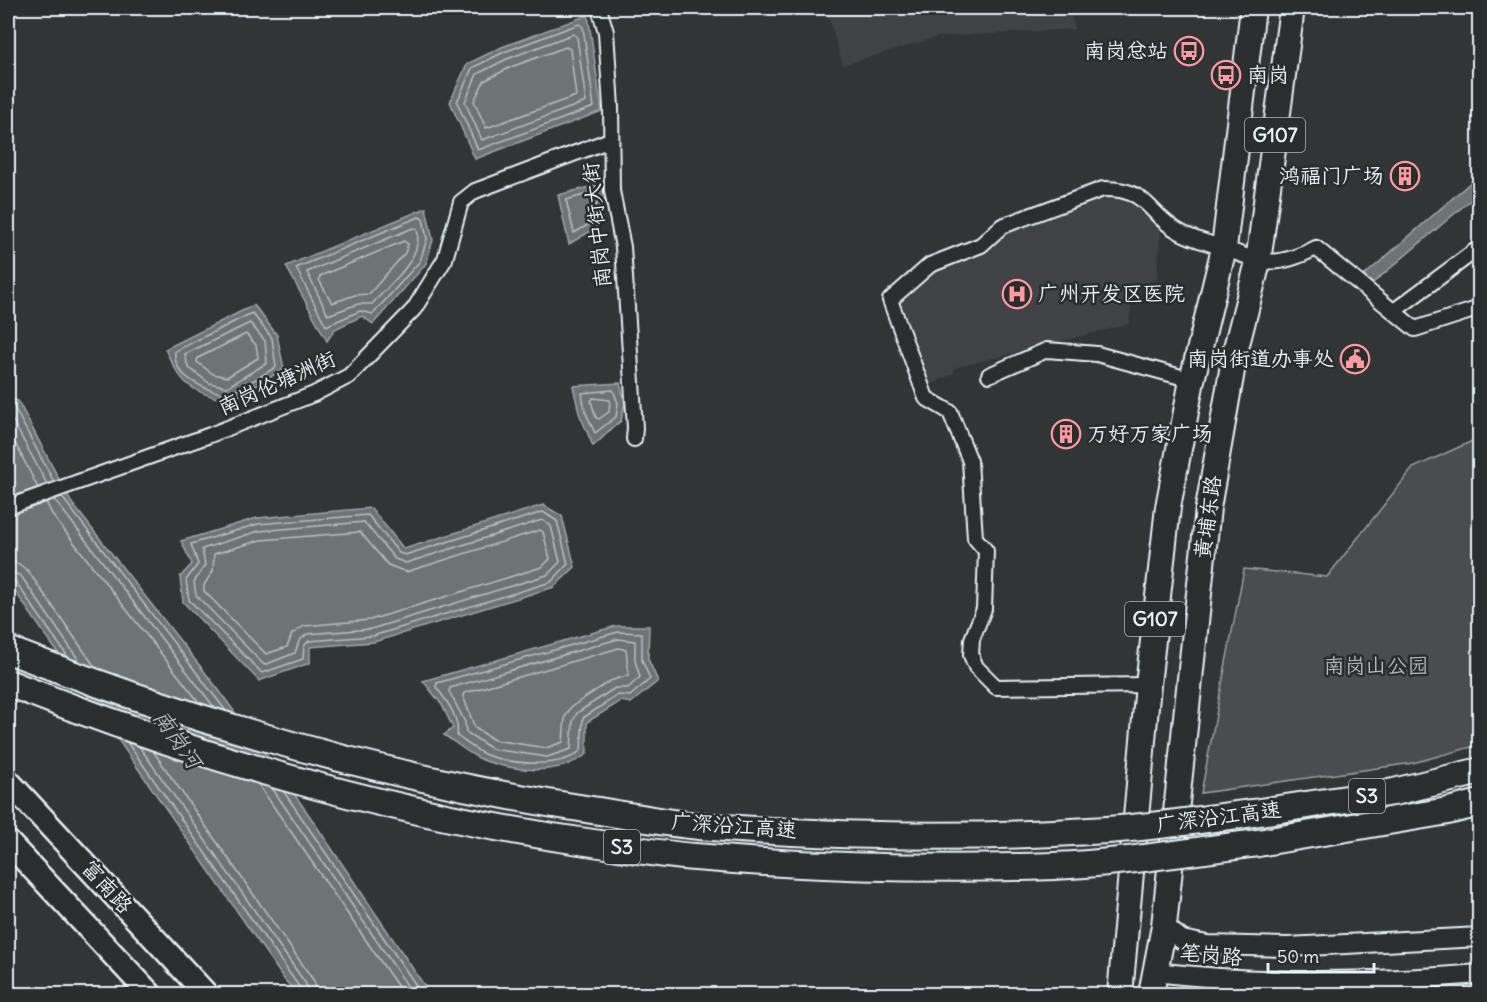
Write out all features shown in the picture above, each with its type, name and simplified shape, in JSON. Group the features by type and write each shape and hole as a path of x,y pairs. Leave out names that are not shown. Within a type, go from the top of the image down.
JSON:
{"highway":[{"name":"黄埔东路","path":"1120,994 1148,686 1168,507 1192,380 1224,248 1253,8"},
{"name":"黄埔东路","path":"1153,983 1164,927 1208,508 1236,348 1258,262 1292,8"},
{"name":"广深沿江高速","path":"8,650 210,721 368,766 501,796 697,826 879,835 1001,835 1110,830 1253,813 1394,792 1479,771"},
{"name":"广深沿江高速","path":"8,683 145,735 246,766 453,820 693,857 904,868 1058,866 1258,843 1448,811 1479,803"}],"main road":[{"name":"富南路","path":"8,781 206,994"},
{"name":"富南路","path":"8,842 150,994"}],"street":[{"name":"南岗中街大街","path":"599,8 606,32 612,191 623,247 634,439"},
{"name":"南岗伦塘洲街","path":"8,507 314,394 350,376 414,309 445,259 461,202 475,191 610,140"},
{"path":"1148,686 996,687 976,667 971,655 972,639 984,609 986,550 975,537 970,461 950,412 926,398 890,300 930,265 981,245 1002,226 1103,189 1117,189 1136,194 1179,232 1258,262 1293,260 1316,248 1415,329 1479,308"},
{"path":"1394,311 1479,247"},
{"path":"989,375 1047,350 1098,354 1192,380"},
{"name":"笔岗路","path":"1164,927 1182,940 1207,945 1309,946 1479,938"},
{"name":"笔岗路","path":"1153,983 1216,980 1294,982 1409,980 1479,974"}],"shaded area":[{"path":"826,8 1069,8 1075,29 938,37 843,65"},
{"name":"广州开发区医院","path":"1107,195 1128,200 1161,226 1157,279 1133,288 1129,324 954,368 954,373 927,387 894,301 928,273 986,251 1016,227"}],"green space":[{"name":"南岗山公园","path":"1479,438 1479,745 1413,763 1201,793 1244,569 1327,577 1413,468"}],"water":[{"path":"588,15 602,111 475,159 450,102 467,64 502,47"},
{"path":"1479,175 1479,193 1367,288 1358,281"},
{"path":"602,184 605,197 596,228 569,244 558,195"},
{"path":"426,208 433,240 426,264 373,324 362,316 335,329 327,341 286,266"},
{"path":"254,305 277,335 284,369 230,401 206,395 189,386 177,371 165,349"},
{"path":"620,383 625,403 621,421 593,446 579,413 573,386"},
{"name":"南岗河","path":"8,398 18,401 71,502 218,689 307,812 430,994 297,994 284,979 10,584 8,578"},
{"path":"543,505 562,516 575,567 554,587 374,642 310,647 310,663 259,681 183,602 180,577 192,564 181,541 257,518 371,508 404,549"},
{"path":"616,626 649,626 648,659 658,681 631,703 621,701 587,722 587,754 576,761 564,766 539,770 513,768 482,760 444,735 453,728 442,705 423,681"}],"place":[{"name":"南岗总站","path":"1189,51"},
{"name":"南岗","path":"1226,75"},
{"name":"鸿福门广场","path":"1405,176"},
{"name":"广州开发区医院","path":"1017,294"},
{"name":"南岗街道办事处","path":"1355,359"},
{"name":"万好万家广场","path":"1066,434"}]}
